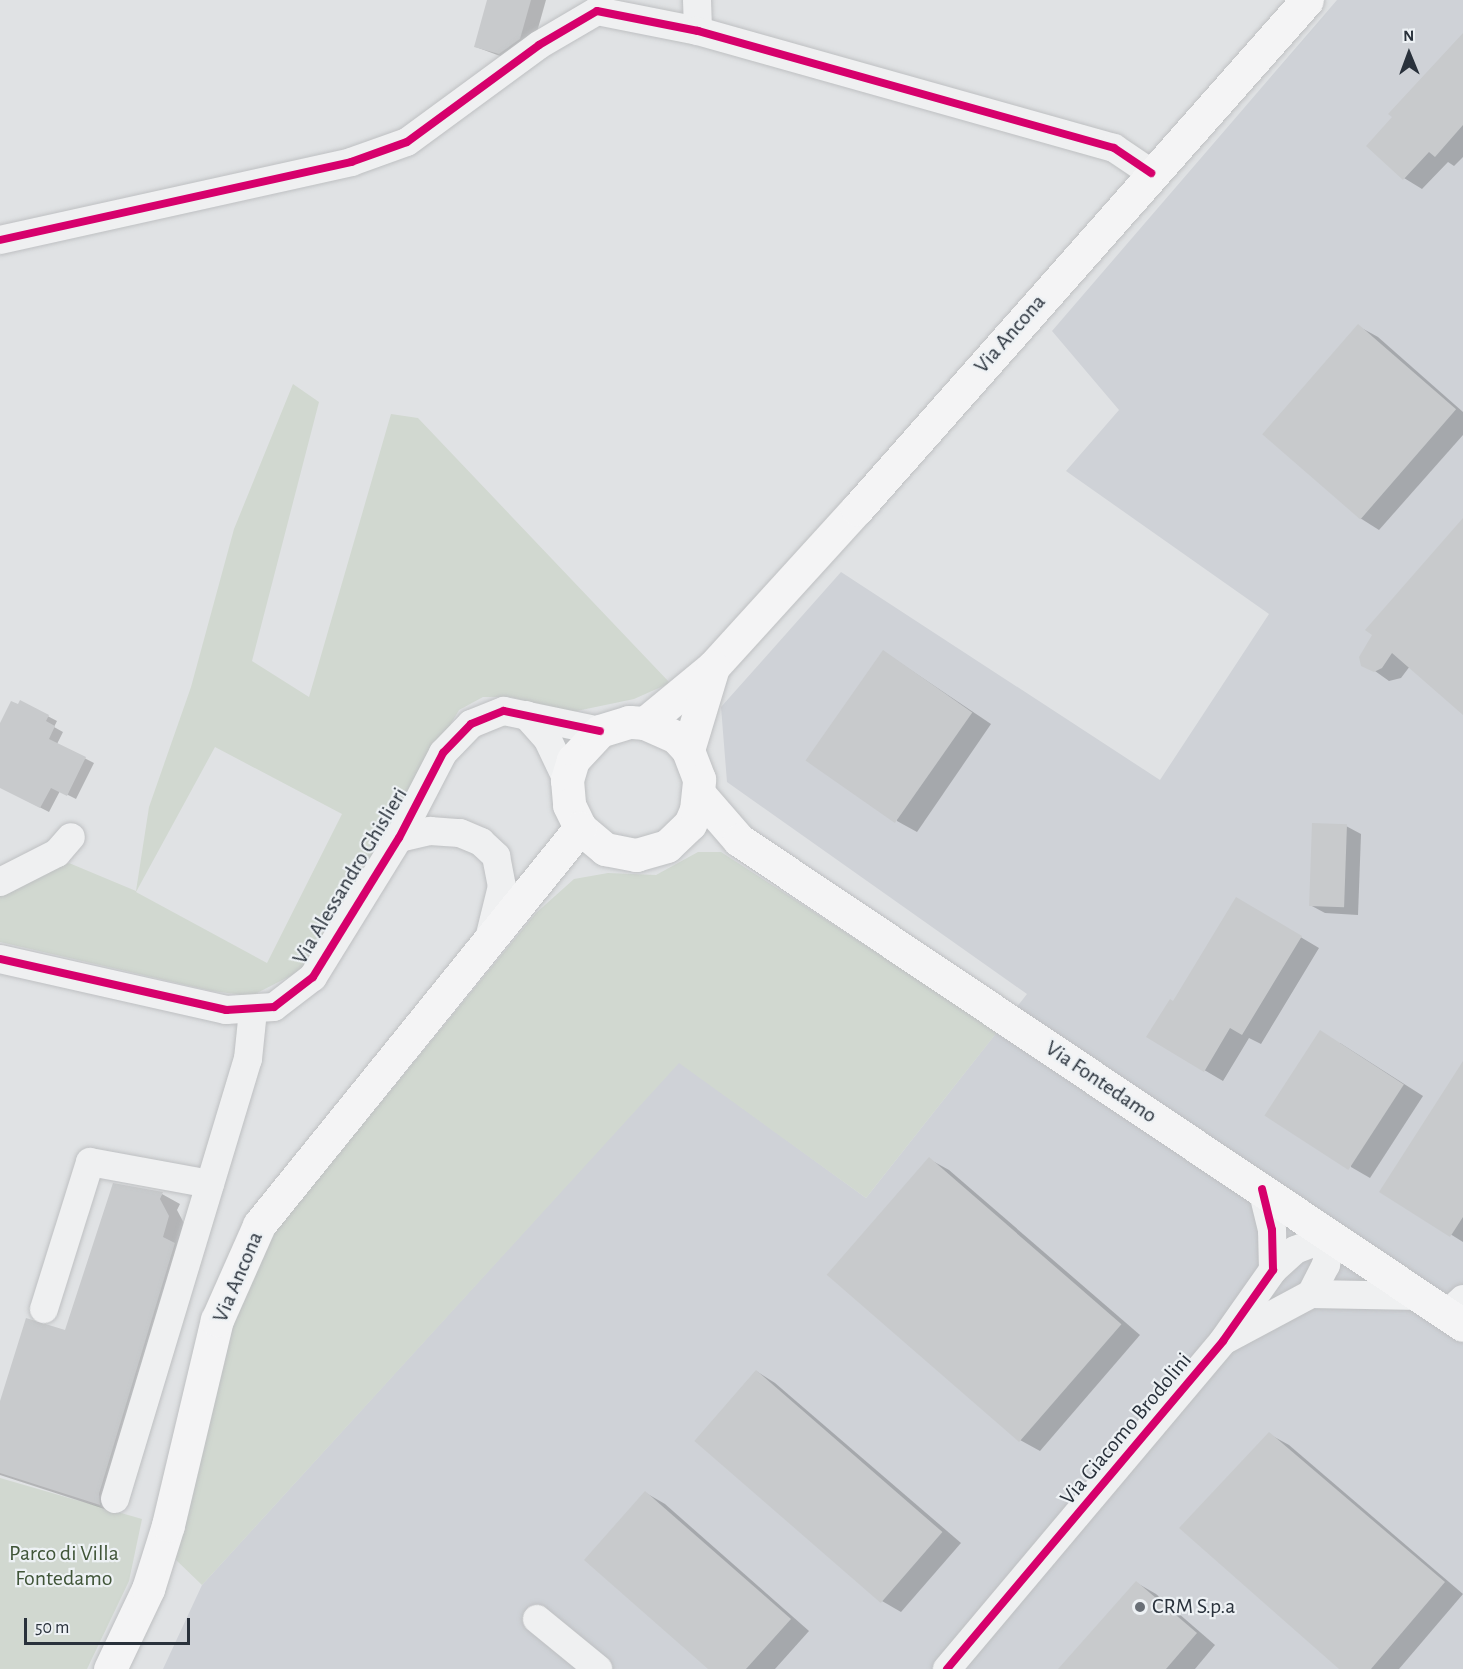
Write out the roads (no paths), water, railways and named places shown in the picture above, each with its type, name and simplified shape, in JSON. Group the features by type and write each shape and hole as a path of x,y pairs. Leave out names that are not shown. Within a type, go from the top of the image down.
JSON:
{"main road":[{"name":"Via Ancona","path":"645,723 713,667 857,509 1151,173 1307,0"},
{"name":"Via Ancona","path":"688,750 713,667"},
{"path":"629,722 645,723 676,737 688,750 697,771 700,795 690,824 667,846 644,854 605,849 580,828 569,805 567,780 573,760 600,731 629,722"},
{"name":"Via Fontedamo","path":"700,795 739,840 1419,1296 1458,1313"},
{"name":"Via Ancona","path":"110,1669 148,1589 168,1525 217,1320 259,1225 490,935 580,828"},
{"name":"Via Fontedamo","path":"680,836 739,840"},
{"name":"Via Ancona","path":"529,890 605,849"}],"street":[{"path":"697,0 698,31"},
{"path":"0,240 351,162 407,142 539,45 597,11 698,31 1114,148 1151,173"},
{"name":"Via Alessandro Ghislieri","path":"0,959 226,1010 253,1011 274,1006 313,977 399,838 443,753 471,724 504,711 600,731"},
{"path":"526,715 547,738 567,780"},
{"name":"Via Alessandro Ghislieri","path":"399,838 430,831 460,833 481,842 496,856 502,886 490,935"},
{"path":"0,882 57,853 71,837"},
{"path":"115,1499 248,1059 253,1011"},
{"path":"45,1309 90,1162 210,1184"},
{"path":"1262,1189 1272,1230 1273,1270"},
{"path":"1311,1294 1326,1265 1331,1236"},
{"name":"Via Giacomo Brodolini","path":"947,1669 1223,1341 1273,1270 1295,1250 1331,1236"},
{"name":"Via Giacomo Brodolini","path":"1223,1341 1311,1294 1419,1296"},
{"path":"537,1619 598,1669"}],"place":[{"name":"CRM S.p.a","path":"1140,1607"}],"park label":[{"name":"Parco di Villa Fontedamo","path":"64,1566"}]}
